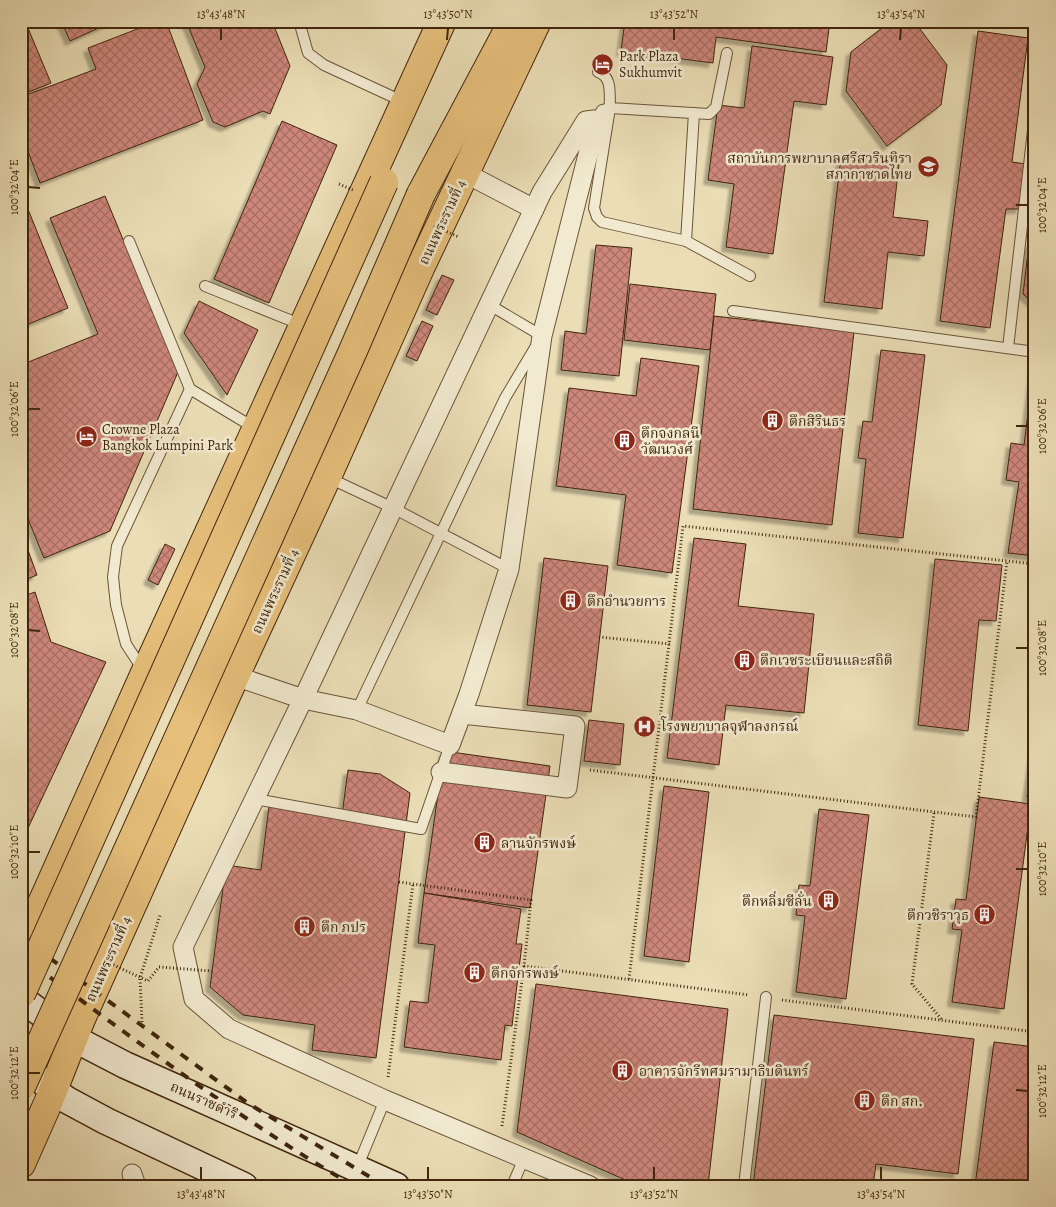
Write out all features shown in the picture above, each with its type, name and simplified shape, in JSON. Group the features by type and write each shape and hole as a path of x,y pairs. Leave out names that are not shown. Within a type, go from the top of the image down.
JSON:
{"main road":[{"path":"21,950 442,21"},
{"path":"21,994 384,182 447,21"},
{"path":"384,182 432,87 462,21"},
{"name":"ถนนพระรามที่ 4","path":"21,1087 348,362 421,194 492,21"},
{"name":"ถนนพระรามที่ 4","path":"421,194 513,21"},
{"name":"ถนนพระรามที่ 4","path":"21,1164 73,1038 235,676 327,477 421,266 537,21"},
{"name":"ถนนราชดำริ","path":"21,998 73,1038 125,1065 396,1186"},
{"path":"21,1064 53,1090 106,1121 244,1186"}],"street":[{"path":"235,676 303,699 357,710 450,745 462,714 509,569 542,336 596,123 592,119 586,121 542,192 303,699 183,946 194,999 229,1030 385,1100 590,1186"},
{"path":"465,173 534,209"},
{"path":"440,772 567,788 575,726 462,714"}],"lane":[{"path":"299,21 308,53 324,65 405,103"},
{"path":"595,121 602,110 610,108 708,114 716,107 727,53"},
{"path":"598,72 604,74 608,79 610,108 594,208 597,217 602,222 686,241 750,276"},
{"path":"686,241 694,113"},
{"path":"1008,348 1035,113"},
{"path":"129,241 190,389 243,421 257,426"},
{"path":"205,286 303,326"},
{"path":"357,710 505,398 542,336 488,304"},
{"path":"733,311 1035,352"},
{"path":"145,673 126,644 116,605 113,576 117,546 190,389"},
{"path":"327,477 393,508 509,569"},
{"path":"254,799 421,830 450,745"},
{"path":"744,1186 766,997"},
{"path":"356,1169 385,1100"},
{"path":"512,1186 524,1158"}],"path":[{"path":"339,184 358,192"},
{"path":"629,979 683,526 1035,564"},
{"path":"586,770 976,817 1007,561"},
{"path":"600,637 670,644"},
{"path":"934,812 912,984 943,1020"},
{"path":"399,882 531,900 524,966 499,1148"},
{"path":"385,1100 413,884"},
{"path":"142,1022 140,978 160,915"},
{"path":"524,966 1035,1032"},
{"path":"140,978 148,981 159,967 212,971"}],"building":[{"path":"21,21 25,21 51,83 21,95"},
{"path":"61,21 114,21 70,41"},
{"path":"158,21 166,21 203,120 40,183 21,133 21,97 96,69 88,48"},
{"path":"186,21 272,21 290,66 270,114 263,111 225,127 213,122 197,84 205,67"},
{"path":"625,21 830,21 826,52 716,37 713,63 621,51"},
{"path":"891,21 914,21 947,65 941,105 887,146 846,91 851,52"},
{"path":"978,31 1028,38 1012,162 1026,164 1020,209 1006,209 990,328 940,321"},
{"path":"752,46 833,57 826,105 794,101 773,254 726,247 734,184 708,180 718,105 744,108"},
{"path":"282,121 337,145 269,303 214,279"},
{"path":"841,157 899,164 893,217 928,221 924,256 888,252 882,309 824,302"},
{"path":"21,192 68,308 21,327"},
{"name":"Crowne Plaza Bangkok Lumpini Park","path":"105,196 178,372 110,531 44,558 21,502 21,365 98,334 50,218"},
{"path":"1035,240 1035,305 1023,294 1029,244"},
{"path":"596,245 632,248 619,376 561,370 565,331 586,334"},
{"path":"442,275 454,280 437,315 426,310"},
{"path":"630,284 716,294 710,350 624,340"},
{"path":"199,301 258,330 227,395 184,333"},
{"name":"ตึกสิรินธร","path":"714,316 854,332 832,525 693,509"},
{"path":"422,321 433,326 417,361 406,356"},
{"path":"881,350 925,355 903,538 858,533 866,459 858,458 863,421 872,422"},
{"name":"ตึกจงกลนี วัฒนวงศ์","path":"641,358 699,366 672,573 617,565 626,495 556,486 569,388 636,396"},
{"path":"1034,365 1035,556 1008,553 1019,482 1006,480 1011,443 1024,445"},
{"path":"21,531 37,575 25,580 21,570"},
{"name":"ตึกเวชระเบียนและสถิติ","path":"694,538 746,544 738,606 814,614 804,713 726,705 719,765 667,758"},
{"path":"165,544 175,549 158,585 148,580"},
{"name":"ตึกอำนวยการ","path":"544,558 608,566 591,712 527,705"},
{"path":"935,559 1002,565 996,621 979,620 968,731 918,725"},
{"path":"35,592 51,642 106,662 21,843 21,597"},
{"path":"589,720 624,724 620,765 584,761"},
{"path":"1035,740 1035,799 1027,797"},
{"name":"ลานจักรพงษ์","path":"444,751 550,766 530,908 424,893"},
{"name":"ตึก ภปร","path":"348,770 380,774 410,793 376,1058 312,1050 315,1025 243,1015 210,987 226,865 261,870 269,806 342,815"},
{"path":"664,786 709,792 689,962 644,956"},
{"name":"ตึกวชิราวุธ","path":"979,797 1031,804 1004,1009 952,1002 962,930 952,929 956,899 966,900"},
{"name":"ตึกหลิ่มซีลั่น","path":"819,809 869,815 846,999 796,992 805,916 796,915 799,885 810,886"},
{"name":"ตึกจักรพงษ์","path":"424,893 521,909 516,944 522,944 512,1026 505,1025 501,1060 404,1047 410,1001 428,1003 435,945 418,943"},
{"name":"อาคารจักรีทศมรามาธิบดินทร์","path":"536,984 728,1009 708,1186 639,1186 517,1132"},
{"name":"ตึก สก.","path":"774,1015 974,1039 958,1174 876,1164 873,1186 826,1183 826,1186 753,1186"},
{"path":"994,1042 1035,1047 1035,1186 975,1186"},
{"path":"940,1182 973,1186 939,1186"}],"railway":[{"path":"21,937 249,1104 385,1186"},
{"path":"21,956 143,1046 226,1104 268,1133 354,1186"}],"place":[{"name":"Park Plaza Sukhumvit","path":"603,64"},
{"name":"สถาบันการพยาบาลศรีสวรินทิรา สภากาชาดไทย","path":"928,166"},
{"name":"ตึกสิรินธร","path":"773,421"},
{"name":"Crowne Plaza Bangkok Lumpini Park","path":"86,437"},
{"name":"ตึกจงกลนี วัฒนวงศ์","path":"625,441"},
{"name":"ตึกอำนวยการ","path":"571,601"},
{"name":"ตึกเวชระเบียนและสถิติ","path":"744,660"},
{"name":"โรงพยาบาลจุฬาลงกรณ์","path":"645,726"},
{"name":"ลานจักรพงษ์","path":"485,843"},
{"name":"ตึกหลิ่มซีลั่น","path":"828,901"},
{"name":"ตึกวชิราวุธ","path":"985,915"},
{"name":"ตึก ภปร","path":"305,927"},
{"name":"ตึกจักรพงษ์","path":"475,973"},
{"name":"อาคารจักรีทศมรามาธิบดินทร์","path":"623,1071"},
{"name":"ตึก สก.","path":"865,1101"}]}
